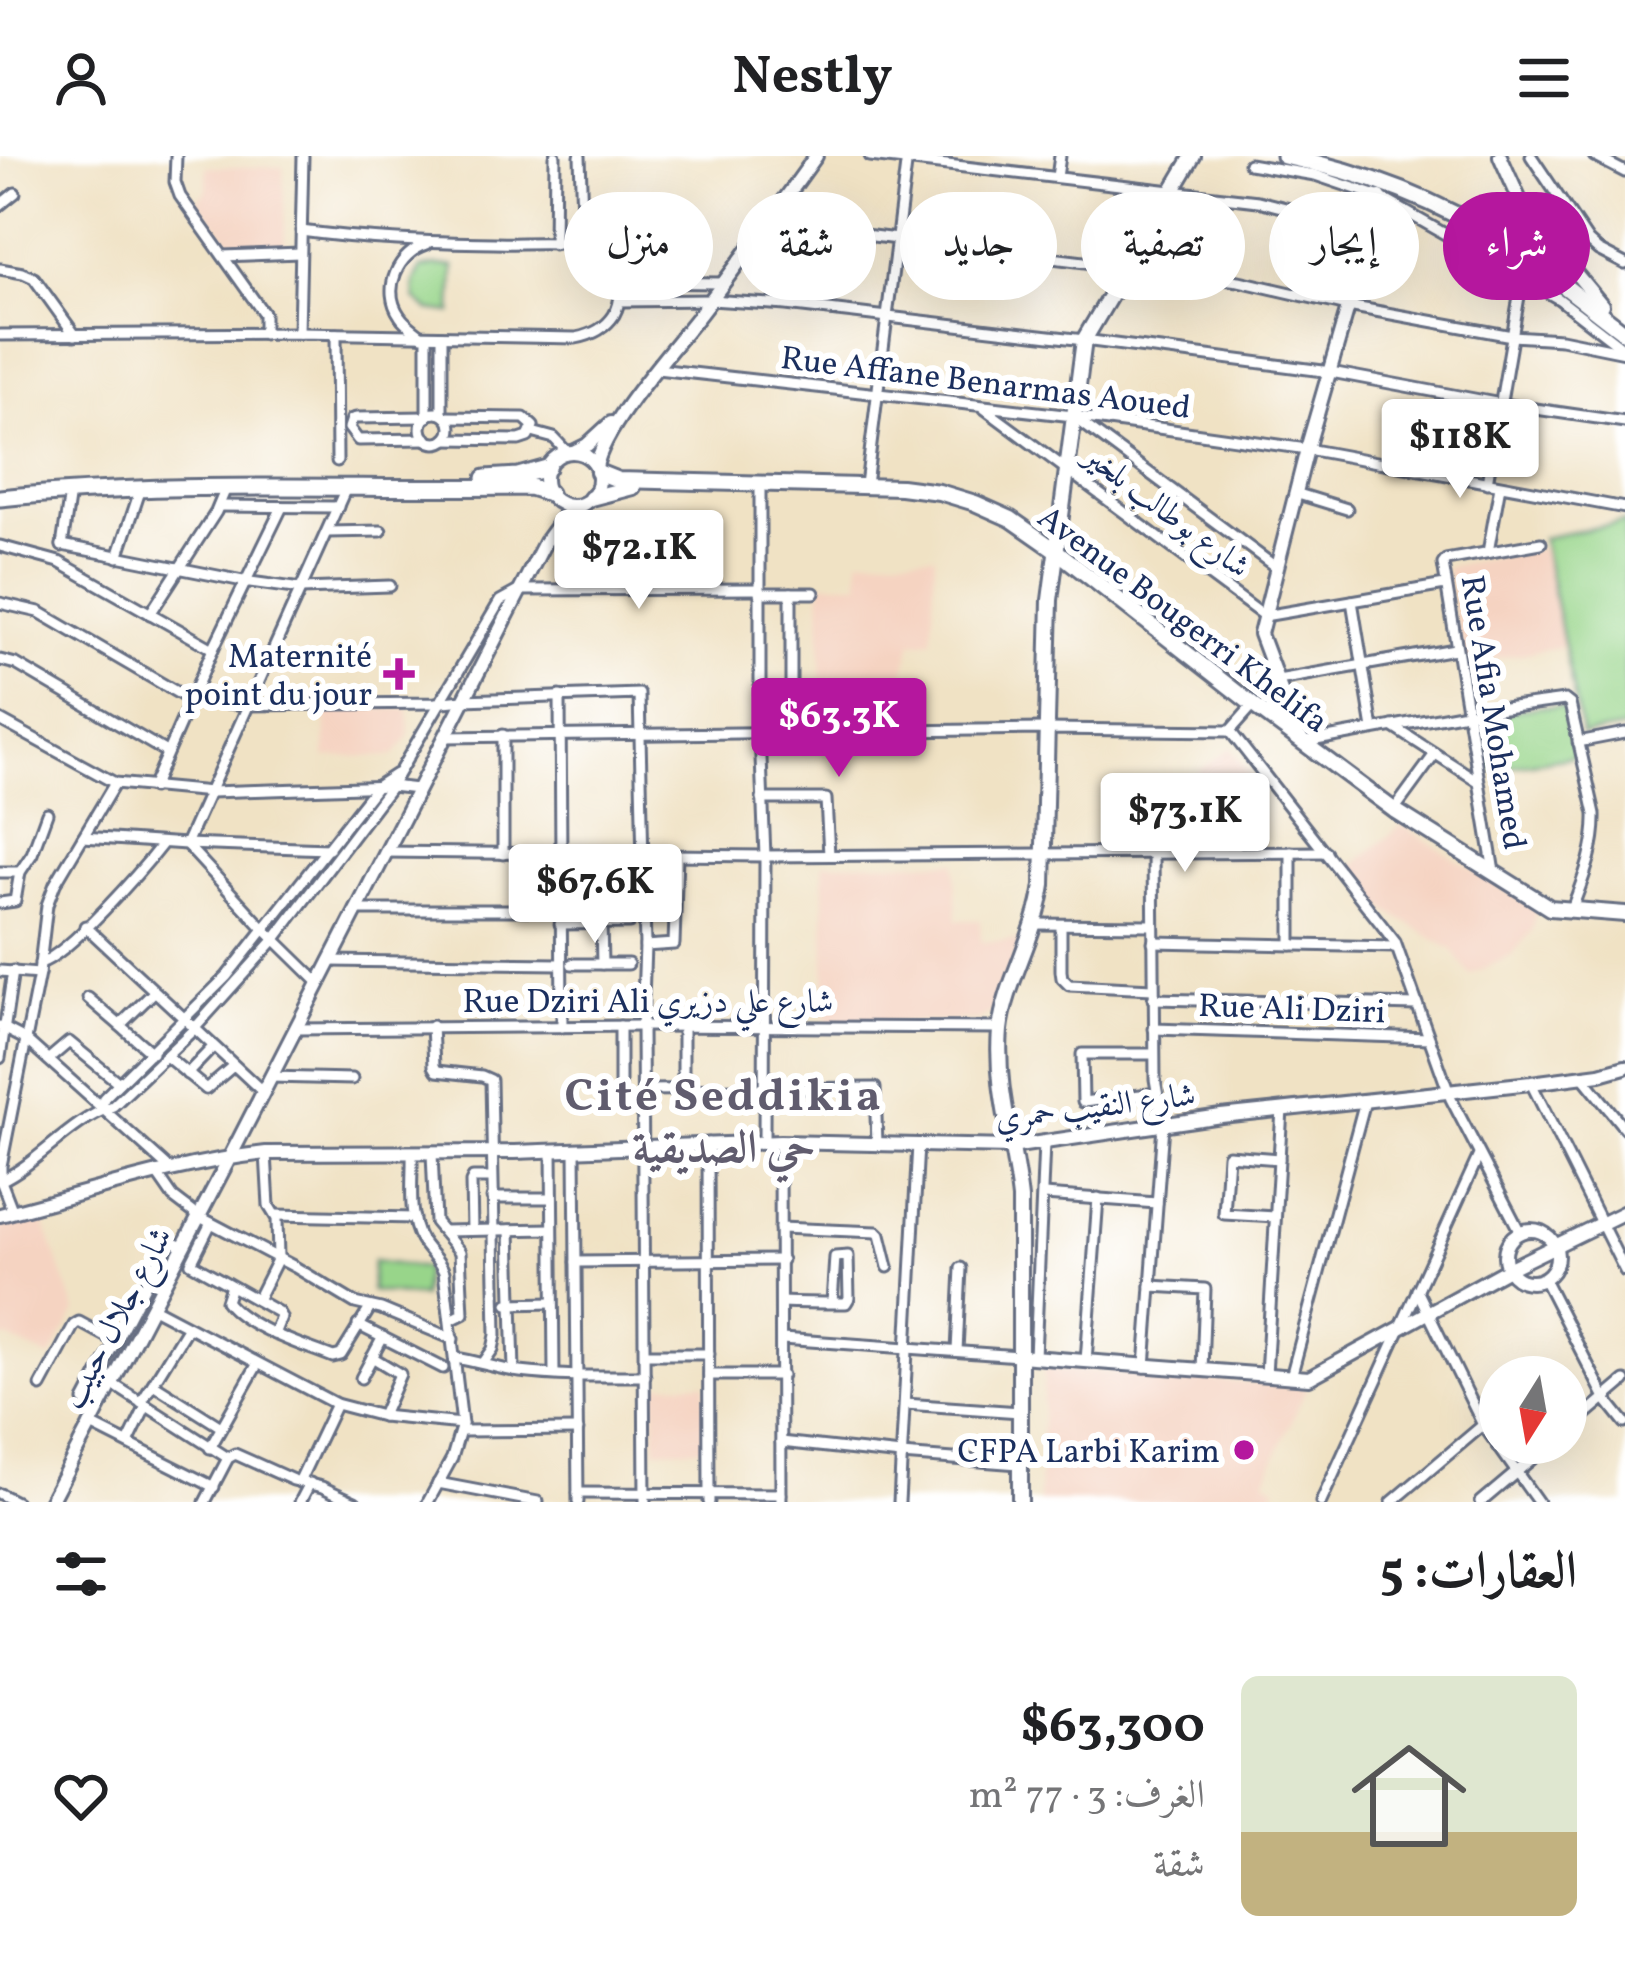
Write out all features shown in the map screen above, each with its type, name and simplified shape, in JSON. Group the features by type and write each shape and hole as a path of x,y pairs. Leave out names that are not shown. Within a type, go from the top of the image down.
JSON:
{"highway":[{"path":"1284,156 1361,175 1456,214 1511,247 1625,333"},
{"path":"1325,156 1365,166 1443,197"},
{"path":"1590,296 1625,323"},
{"path":"0,494 117,481 496,478 547,468"},
{"path":"0,494 141,488 530,488 550,495"}],"main road":[{"path":"1171,192 1193,156"},
{"path":"1019,1502 1019,1412 1027,1357 1020,1199 1001,1079 1000,1028 1035,924 1042,885 1054,549 1084,340 1107,300"},
{"name":"Avenue Bougerri Khelifa","path":"597,469 612,479 866,485 939,492 976,503 1011,519 1054,549 1394,810 1550,908 1625,914"},
{"name":"Avenue Bougerri Khelifa","path":"588,500 621,488 671,482"}],"street":[{"path":"176,156 176,189 264,314 265,334"},
{"path":"299,334 302,156"},
{"path":"554,244 555,156"},
{"path":"580,156 582,192"},
{"path":"790,192 816,156"},
{"path":"870,156 1057,177 1176,184 1269,204"},
{"path":"1057,177 1060,156"},
{"path":"1500,156 1517,192"},
{"path":"1531,156 1588,241 1625,264"},
{"path":"1594,156 1625,172"},
{"path":"866,485 907,159"},
{"path":"1249,164 1315,175 1368,192"},
{"path":"0,205 15,194"},
{"path":"301,231 437,242 564,244"},
{"path":"876,236 1081,261"},
{"path":"424,336 400,317 392,301 392,287 406,255 437,242"},
{"path":"223,256 300,254"},
{"path":"713,297 737,263"},
{"path":"0,269 34,278 75,334"},
{"path":"1245,282 1511,336 1625,351"},
{"path":"713,283 722,283"},
{"path":"1590,290 1602,305"},
{"path":"544,542 564,516 588,500 598,486 603,444 711,300"},
{"path":"0,335 576,338 609,323 620,301 711,300 889,317 1330,372 1625,422"},
{"path":"1350,300 1260,634 1306,745 1466,713 1565,700 1570,704 1596,831 1571,911"},
{"path":"1487,483 1518,300"},
{"path":"1560,300 1625,351"},
{"path":"336,334 337,461"},
{"path":"424,336 426,417 422,426 427,439"},
{"path":"442,336 444,416 451,430 446,439"},
{"name":"Rue Affane Benarmas Aoued","path":"658,369 1073,416 1307,449 1623,507"},
{"path":"544,542 552,520 547,468 555,458 593,440 629,406"},
{"name":"شارع بوطالب بلخير","path":"980,406 1264,616"},
{"path":"444,416 524,418 530,420 532,432 519,440 437,442 358,440 349,428 356,418 444,416"},
{"path":"1073,416 1277,568"},
{"path":"532,432 554,438 571,452 589,458 597,469"},
{"path":"760,482 764,1143"},
{"path":"1500,486 1488,552 1541,543"},
{"path":"118,557 141,488"},
{"path":"150,614 226,488"},
{"path":"185,844 346,488"},
{"path":"59,562 70,492"},
{"path":"1623,507 1625,492"},
{"path":"1295,494 1347,509"},
{"path":"550,495 571,506 588,500"},
{"path":"219,506 338,507"},
{"path":"152,788 282,507"},
{"path":"327,532 381,531"},
{"name":"شارع جلال حبيب","path":"50,1502 183,1246 205,1220 262,1092 544,542"},
{"path":"62,545 302,589 390,586"},
{"path":"0,546 59,562 213,649"},
{"name":"Rue Afia Mohamed","path":"1488,552 1444,562 1494,872"},
{"path":"1264,616 1445,585"},
{"path":"0,1181 113,1106 275,939 393,780 500,601 520,590 814,593"},
{"path":"790,593 791,733"},
{"path":"1352,601 1373,729"},
{"path":"0,603 39,612 190,700 249,706 639,694 646,946 642,1026 645,1497"},
{"path":"1278,680 1455,649"},
{"path":"0,660 16,664 166,752"},
{"path":"560,695 560,924 566,964 562,1027"},
{"path":"444,737 1230,731 1253,705"},
{"path":"0,720 115,783 211,792 376,787 393,780 417,789"},
{"path":"1392,726 1478,781"},
{"path":"1230,731 1396,947 1448,1090 1520,1232"},
{"path":"1578,742 1625,733"},
{"path":"503,735 503,854"},
{"path":"1394,810 1435,754"},
{"path":"7,1214 1,1166 50,894 115,783"},
{"path":"232,979 376,787"},
{"path":"762,799 826,799 829,855"},
{"path":"0,903 14,903 20,872 47,813"},
{"path":"83,837 327,848 338,854"},
{"path":"0,971 39,969 56,956 117,897 163,843"},
{"path":"185,844 318,982"},
{"path":"385,852 765,856 1327,852"},
{"path":"1145,1367 1163,1125 1154,1054 1153,852"},
{"path":"1291,852 1291,945"},
{"path":"646,946 674,944 677,855"},
{"path":"0,872 20,872"},
{"path":"355,910 560,910"},
{"path":"560,924 629,922"},
{"path":"601,923 602,964"},
{"path":"1035,924 1152,925"},
{"path":"1061,925 1060,971 1069,985 1153,994 1418,1005"},
{"path":"85,926 262,1092"},
{"path":"1153,942 1396,947"},
{"path":"329,961 628,964"},
{"path":"0,1058 13,971"},
{"path":"120,1025 154,992"},
{"path":"88,998 208,1089 233,1066"},
{"path":"3,1026 49,1059 164,1172 173,1197 205,1220 370,1308 453,1339"},
{"path":"432,1026 437,1071 491,1080 496,1304 495,1342 484,1362"},
{"path":"620,1026 620,1104"},
{"path":"683,1027 683,1089"},
{"name":"Rue Dziri Ali شارع علي دزيري","path":"295,1029 1000,1028"},
{"name":"Rue Ali Dziri","path":"1154,1029 1429,1038"},
{"path":"49,1059 68,1042 119,1083"},
{"path":"187,1074 213,1047"},
{"path":"1154,1054 1082,1054 1081,1083 1083,1102 1157,1093"},
{"path":"101,1110 104,1098 119,1083 160,1056"},
{"name":"شارع النقيب حمري","path":"7,1214 164,1172 266,1153 491,1152 780,1142 1011,1147 1282,1109 1532,1083 1625,1067"},
{"path":"1582,1076 1625,1129"},
{"path":"270,1077 352,1078"},
{"path":"1532,1083 1625,1271"},
{"path":"643,1090 875,1088 878,1144"},
{"path":"1292,1377 1366,1100"},
{"path":"1266,1375 1282,1109"},
{"path":"575,1149 578,1498 781,1498 780,1142"},
{"path":"708,1143 709,1498"},
{"path":"1027,1357 1044,1195 1044,1143"},
{"path":"899,1502 918,1144"},
{"path":"551,1150 554,1374"},
{"path":"412,1152 414,1218 421,1240 441,1264 461,1428 444,1484 428,1502"},
{"path":"257,1300 278,1258 266,1153"},
{"path":"432,1153 435,1222 460,1252 464,1312 451,1320"},
{"path":"1275,1217 1224,1214 1228,1155 1279,1159"},
{"path":"1321,1502 1479,1155"},
{"path":"472,1230 471,1182 492,1178"},
{"path":"1044,1195 1157,1203"},
{"path":"492,1198 552,1198"},
{"path":"1087,1361 1098,1198"},
{"path":"782,1339 1309,1378 1508,1269 1625,1212"},
{"path":"275,1215 414,1218"},
{"path":"205,1220 191,1263 281,1316 274,1334"},
{"path":"780,1228 877,1232 888,1267"},
{"path":"441,1232 552,1229"},
{"path":"510,1230 514,1371"},
{"path":"1520,1232 1546,1233 1557,1247 1555,1269 1544,1280 1520,1280 1505,1261 1508,1244 1520,1232"},
{"path":"84,1401 167,1244 183,1246"},
{"path":"552,1250 576,1257 644,1261 782,1260"},
{"path":"781,1302 832,1303 846,1303 848,1256 834,1258 832,1303"},
{"path":"957,1351 961,1268"},
{"path":"1544,1280 1605,1399 1625,1423"},
{"path":"230,1286 228,1306 274,1334 336,1358 370,1308"},
{"path":"1151,1286 1205,1289 1202,1370"},
{"path":"1417,1290 1479,1415"},
{"path":"496,1304 552,1303"},
{"path":"151,1307 336,1404 461,1428 578,1430"},
{"path":"40,1386 74,1324 89,1326 116,1342"},
{"path":"358,1324 443,1367"},
{"path":"128,1443 153,1384 187,1328"},
{"path":"361,1378 382,1337"},
{"path":"645,1354 709,1354"},
{"path":"372,1357 400,1374 382,1416"},
{"path":"455,1358 514,1371 645,1376"},
{"path":"210,1448 257,1365"},
{"path":"709,1375 782,1375"},
{"path":"1587,1414 1625,1382"},
{"path":"111,1383 228,1458 238,1455 355,1502"},
{"path":"153,1384 221,1427"},
{"path":"300,1502 336,1404"},
{"path":"905,1404 1019,1412"},
{"path":"89,1424 214,1486"},
{"path":"1392,1502 1479,1429"},
{"path":"781,1442 1019,1464"},
{"path":"205,1502 228,1458"},
{"path":"1511,1464 1538,1502"},
{"path":"1481,1502 1526,1464"},
{"path":"444,1484 448,1502"},
{"path":"444,1484 538,1502"},
{"path":"0,1494 16,1502"}],"shaded area":[{"path":"206,167 283,167 285,250 232,251 197,200 207,190"},
{"path":"1544,548 1564,646 1464,664 1446,567"},
{"path":"935,555 932,640 912,642 897,723 822,720 820,583 859,583 859,558"},
{"path":"408,708 409,736 394,756 325,757 326,710"},
{"path":"1230,748 1256,783 1225,804 1198,771"},
{"path":"1402,825 1536,910 1532,931 1511,956 1470,975 1452,950 1378,905 1350,868"},
{"path":"955,862 957,920 980,920 981,942 1022,940 994,1010 979,1021 826,1024 823,863"},
{"path":"42,1217 76,1311 50,1358 0,1338 0,1227"},
{"path":"1044,1368 1307,1387 1265,1480 1276,1486 1269,1502 1039,1502"},
{"path":"705,1383 706,1448 656,1449 654,1384"}],"green space":[{"path":"454,266 452,313 428,310 415,299 414,283 421,268"},
{"path":"1625,522 1625,728 1582,735 1542,538"},
{"path":"1564,707 1576,756 1486,770 1476,716"},
{"path":"373,1261 425,1268 422,1297 371,1291"}],"place":[{"name":"Maternité point du jour","path":"399,674"},
{"name":"CFPA Larbi Karim","path":"1244,1450"}],"district":[{"name":"Cité Seddikia حي الصديقية","path":"724,1120"}]}
